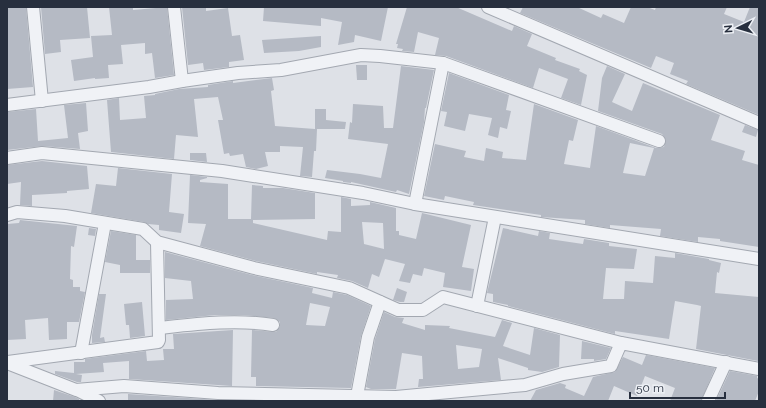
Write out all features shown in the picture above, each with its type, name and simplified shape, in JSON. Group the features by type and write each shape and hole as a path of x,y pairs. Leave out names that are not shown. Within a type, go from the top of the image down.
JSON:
{"street":[{"path":"33,7 42,101"},
{"path":"174,7 182,80"},
{"path":"488,7 759,123"},
{"path":"7,105 149,87 182,80 238,73 281,70 361,55 380,56 443,63 659,141"},
{"path":"415,204 443,63"},
{"path":"7,158 42,153 214,170 759,259"},
{"path":"7,215 17,212 65,216 142,229 157,242 254,268 349,288 398,310 423,310 443,297 621,343 759,369"},
{"path":"477,306 495,217"},
{"path":"81,353 105,223"},
{"path":"7,363 158,342 157,242"},
{"path":"357,396 368,337 380,302"},
{"path":"159,328 229,322 256,322 273,325"},
{"path":"76,390 124,386 293,398 357,396 396,397 525,385 563,374 610,366 621,343"},
{"path":"708,401 726,362"},
{"path":"7,363 76,390 99,401"}],"building":[{"path":"7,7 26,7 33,87 7,89"},
{"path":"41,7 87,7 90,38 60,40 61,52 45,54"},
{"path":"109,7 133,7 133,10 167,7 174,75 155,78 152,53 145,54 145,43 121,45 123,64 108,65 109,78 74,81 71,60 93,57 91,36 112,35"},
{"path":"182,7 206,7 206,11 228,8 232,36 240,35 244,60 229,62 229,67 204,70 203,63 188,65"},
{"path":"264,7 388,7 381,41 355,35 354,42 338,45 342,22 321,18 321,26 263,21"},
{"path":"407,7 456,7 512,31 514,26 532,34 527,46 556,58 555,60 580,69 579,71 587,75 581,105 561,98 568,79 539,68 533,88 446,56 435,55 439,38 418,32 414,52 402,51 403,49 397,48 398,44 396,44"},
{"path":"523,7 577,7 601,18 603,14 624,23 631,7 647,7 655,10 656,7 727,7 724,14 744,22 750,7 759,7 759,115 686,84 688,81 670,74 674,63 656,56 651,68 520,13"},
{"path":"321,36 321,47 299,51 264,53 262,40"},
{"path":"356,65 367,65 367,80 357,80"},
{"path":"401,66 434,70 425,108 424,122 409,194 397,190 396,192 325,178 327,170 381,178 388,144 348,139 350,122 352,123 353,104 383,106 384,128 393,128"},
{"path":"607,66 625,74 612,102 632,111 643,83 720,115 711,140 745,151 742,160 759,165 759,247 720,241 720,239 698,237 698,242 660,236 661,229 610,225 610,228 585,224 585,220 541,217 541,215 473,205 474,202 445,196 444,200 424,196 435,144 466,151 464,157 484,161 486,148 503,152 502,158 526,160 534,104 578,120 573,141 569,140 564,164 590,168 596,126 656,148 664,147 666,140 662,134 598,111 602,78","holes":["630,143 654,148 645,176 623,173"]},
{"path":"449,73 509,95 506,110 511,111 507,129 500,127 498,138 488,135 492,118 469,114 465,131 444,126 447,112 441,111"},
{"path":"272,78 274,90 271,91 275,126 315,129 315,109 326,109 326,120 346,122 345,129 317,129 316,151 314,151 312,177 300,176 303,147 280,146 280,152 265,152 268,166 256,169 246,167 243,154 230,156 229,153 224,154 218,120 223,120 218,97 194,99 198,137 176,135 174,159 111,152 107,100 119,98 120,120 146,118 144,96 179,89 208,87 208,85 233,81 233,83"},
{"path":"86,103 88,131 78,133 80,149 43,146 7,150 7,112 36,109 38,141 68,138 64,105"},
{"path":"745,125 758,130 756,137 742,132"},
{"path":"190,153 206,153 207,162 190,160"},
{"path":"42,161 87,166 89,189 67,191 67,193 32,195 32,206 20,205 21,182 7,184 7,165"},
{"path":"118,168 172,174 169,212 184,214 181,233 159,230 159,225 91,213 96,184 116,186"},
{"path":"190,175 207,177 200,180 200,182 228,184 228,219 251,219 252,185 263,186 263,188 283,188 315,193 315,219 253,220 253,223 327,240 328,231 341,232 341,197 351,199 351,206 370,205 370,202 396,208 396,231 399,231 399,235 416,239 422,213 471,225 462,267 474,269 471,291 443,287 445,273 424,268 422,276 413,274 410,283 399,281 405,264 385,259 379,277 372,274 368,288 352,281 337,278 338,275 317,272 317,274 256,261 200,246 206,224 188,223","holes":["362,222 383,223 384,249 364,244"]},
{"path":"20,220 77,226 74,247 71,246 70,279 73,280 73,287 80,287 80,291 85,292 79,322 67,322 67,339 49,340 48,318 25,320 26,339 7,340 7,224 19,223"},
{"path":"89,228 96,229 95,236 88,235"},
{"path":"503,228 538,236 539,231 550,233 549,239 583,244 584,239 609,243 609,246 637,249 634,269 606,268 603,299 624,299 625,281 653,283 655,256 675,258 675,253 709,259 721,263 719,273 717,272 715,293 759,297 758,361 696,349 701,306 697,305 675,301 669,339 615,331 615,334 493,302 493,294 487,293"},
{"path":"111,231 136,235 136,260 150,260 150,273 120,273 120,265 105,262"},
{"path":"165,252 252,275 313,288 312,293 332,298 333,292 347,295 371,306 361,336 351,388 256,386 256,377 251,377 252,330 276,332 280,326 280,322 274,318 244,315 215,315 166,320 166,300 193,299 191,281 165,278","holes":["310,303 330,307 325,326 306,325"]},
{"path":"397,288 407,292 404,302 393,300"},
{"path":"99,294 106,294 100,338 104,337 105,342 92,343 92,335"},
{"path":"142,302 145,336 130,338 129,325 126,325 124,304"},
{"path":"384,312 395,317 404,318 402,323 425,330 425,325 450,326 449,328 495,337 502,320 512,323 503,346 530,355 534,328 560,335 559,367 542,372 528,370 528,368 498,358 501,380 418,387 419,379 423,379 422,356 402,353 396,389 371,389 366,387 375,339","holes":["456,345 482,349 479,367 458,369"]},
{"path":"233,330 232,386 129,379 129,361 103,363 104,372 76,374 82,375 81,382 55,374 55,371 74,373 74,362 85,362 85,359 146,351 147,361 164,360 163,349 174,349 173,334"},
{"path":"582,341 611,348 606,359 594,361 594,359 581,359"},
{"path":"646,355 715,368 701,401 670,401 675,388 645,376 637,396 614,386 608,401 530,401 536,390 560,383 566,385 565,388 584,396 593,377 615,372 623,357 642,365"},
{"path":"730,371 757,376 759,379 759,391 755,401 716,401"},
{"path":"54,390 75,397 79,399 79,401 53,401"},
{"path":"128,394 217,400 232,401 128,401"}]}
